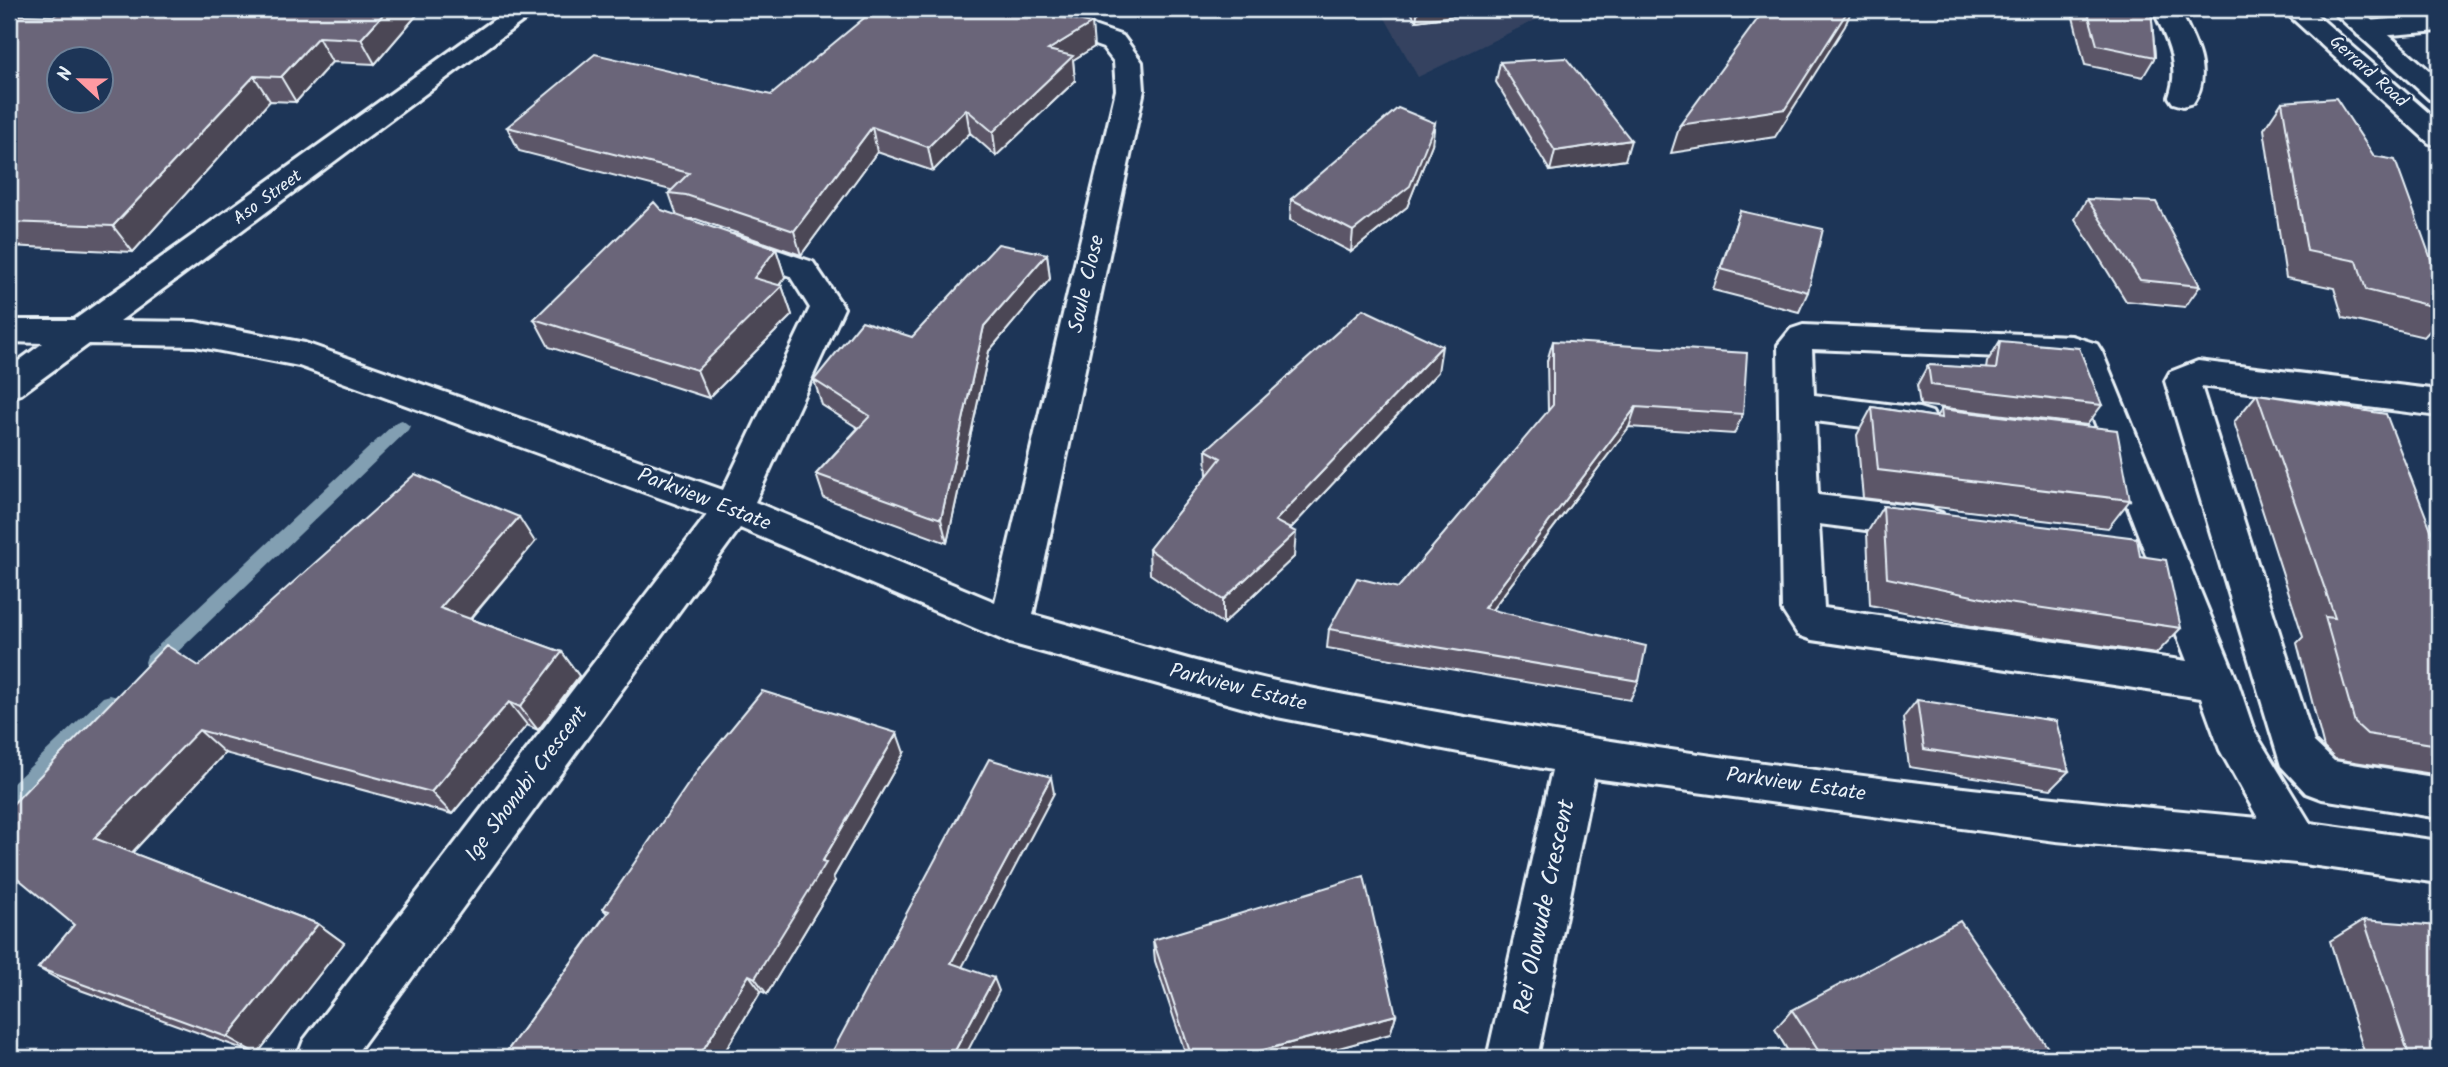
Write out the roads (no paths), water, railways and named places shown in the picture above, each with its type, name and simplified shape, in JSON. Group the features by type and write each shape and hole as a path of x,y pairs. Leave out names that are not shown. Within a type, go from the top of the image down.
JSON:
{"street":[{"name":"Aso Street","path":"9,385 526,9"},
{"name":"Soule Close","path":"1010,626 1130,90 1128,62 1113,42 1019,9"},
{"path":"2166,9 2189,64 2190,81 2183,97"},
{"name":"Gerrard Road","path":"2295,9 2439,137"},
{"path":"2343,9 2439,93"},
{"path":"2367,29 2439,23"},
{"name":"Ige Shonubi Crescent","path":"322,1058 733,509 827,308 802,269 710,238"},
{"name":"Parkview Estate","path":"9,331 195,334 305,355 733,509 1010,626 1277,699 1577,756 2056,820 2296,842 2439,862"},
{"path":"2217,683 1812,623 1802,610 1795,345 1803,337 2072,348 2085,352 2217,683 2235,737 2296,842"},
{"path":"2439,404 2198,373 2182,381 2296,752 2322,779 2439,798"},
{"path":"1796,406 1946,424"},
{"path":"2082,440 2122,445"},
{"path":"1798,507 1962,528"},
{"path":"2124,548 2165,553"},
{"name":"Rei Olowude Crescent","path":"1512,1058 1577,756"}],"waterway":[{"path":"154,662 402,426"},
{"path":"9,800 110,703"}]}
